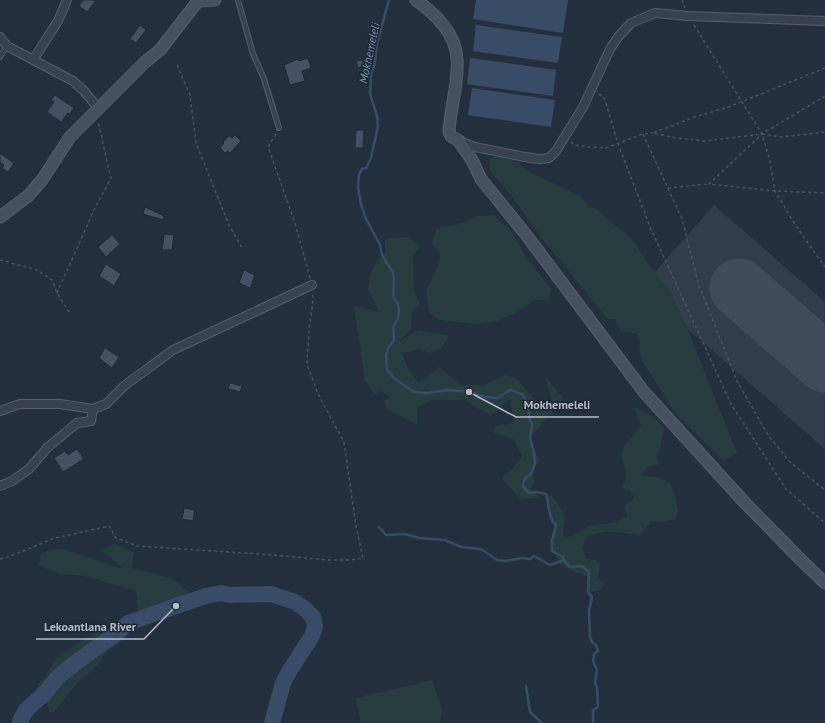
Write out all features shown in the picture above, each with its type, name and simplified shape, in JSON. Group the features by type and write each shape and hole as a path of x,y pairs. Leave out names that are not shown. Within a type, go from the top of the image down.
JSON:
{"street":[{"path":"32,60 58,21 68,0"},
{"path":"0,217 28,196 42,180 70,137 144,63 160,50 198,1 211,0"},
{"path":"416,0 439,19 448,31 454,44 457,65 449,132 451,136 459,141 475,147 525,157 539,158 549,158 556,151 583,107 610,49 618,37 631,23 655,13 688,16 825,21"},
{"path":"0,37 7,46 73,81 84,91 96,110"},
{"path":"459,141 472,160 481,179 527,236 644,392 746,504 825,583"},
{"path":"472,160 475,147"},
{"path":"0,410 20,404 60,404 93,409 106,404 124,386 173,350 312,285"},
{"path":"0,486 12,481 30,469 48,447 77,423 91,421 93,409"}],"lane":[{"path":"238,0 243,23 253,54 264,79 279,128"},
{"path":"0,57 7,46"}],"path":[{"path":"688,16 743,101 762,134 769,157 775,191 796,226 825,267"},
{"path":"177,65 190,95 196,143 229,225 242,248"},
{"path":"565,137 574,145 606,148 643,134 653,133 743,101 825,68"},
{"path":"592,89 603,96 618,144 651,229 731,404 786,490 825,523"},
{"path":"709,184 762,134 825,96"},
{"path":"57,293 94,210 111,178 96,110"},
{"path":"0,558 8,557 55,538 109,526 116,538 137,546 328,560 351,560 363,558 356,526 344,442 318,394 307,364 313,300 312,285 295,223 268,147 279,128"},
{"path":"653,133 676,138 705,141 762,134 782,137 825,132"},
{"path":"643,134 682,219 699,286 737,381 768,435 790,462 825,490"},
{"path":"668,188 709,184 775,191 825,193"},
{"path":"0,260 37,270 52,280 57,293 69,312"}],"shaded area":[{"path":"714,205 825,302 825,449 641,288"}],"green space":[{"path":"496,155 519,163 531,173 580,196 589,206 598,210 634,241 647,262 669,289 688,330 737,453 723,460 675,413 641,359 638,336 630,332 622,332 615,319 608,319 543,240 511,195 490,171 490,160"},
{"path":"494,215 512,232 526,257 551,289 549,300 534,300 520,311 497,321 475,324 439,320 429,312 426,291 439,263 440,253 432,244 436,229 463,223 477,216"},
{"path":"408,237 420,246 413,255 414,290 420,304 412,311 411,330 399,341 419,330 449,336 441,349 429,353 420,349 402,353 407,367 419,383 439,367 459,385 484,385 506,375 516,378 536,401 541,412 552,401 544,374 554,388 564,398 529,439 534,452 540,460 533,470 534,482 530,490 541,497 521,500 502,478 514,467 522,456 514,440 495,433 495,426 514,423 510,399 491,416 465,400 433,400 417,407 417,425 386,408 384,401 391,397 380,390 375,395 365,381 354,306 379,312 368,289 371,272 377,260 385,254 385,239"},
{"path":"635,407 654,417 664,428 660,449 656,459 659,464 646,468 642,476 655,477 671,484 678,509 676,519 661,522 651,521 640,536 626,533 605,532 585,538 583,548 586,558 595,560 600,564 598,577 603,583 602,589 588,592 589,577 564,566 560,563 552,551 552,540 555,525 550,514 546,494 553,496 565,515 564,536 568,537 574,535 591,525 611,523 627,517 627,513 624,509 626,504 634,497 630,491 624,489 623,485 627,477 621,455 625,445 641,426"},
{"path":"114,544 134,552 132,568 171,578 193,595 157,610 138,610 136,591 85,576 59,574 39,565 41,553 62,549 124,569 101,550"},
{"path":"98,631 102,635 101,639 103,644 109,643 123,632 125,635 119,643 104,654 100,663 77,683 54,712 49,712 46,698 36,692 38,684 44,678 57,657"},
{"path":"432,680 442,710 440,723 361,723 356,698"}],"water":[{"path":"476,0 568,0 563,33 473,19"},
{"path":"476,25 562,37 558,63 473,51"},
{"path":"470,58 556,70 553,96 467,84"},
{"path":"472,88 555,100 551,127 468,115"}],"building":[{"path":"83,0 96,0 87,12 79,6"},
{"path":"140,25 146,30 136,43 130,39"},
{"path":"308,58 311,68 302,71 305,81 290,85 284,65 298,59 299,61"},
{"path":"362,60 364,66 358,68 356,61"},
{"path":"55,95 74,108 61,122 47,112 54,102 51,100"},
{"path":"356,130 364,130 363,148 355,148"},
{"path":"235,135 241,141 230,153 228,151 225,153 220,148 224,143 223,142 229,136 232,138"},
{"path":"0,153 14,163 8,172 2,168 4,165 0,162"},
{"path":"145,207 164,216 163,220 143,214"},
{"path":"164,234 174,235 172,250 162,250"},
{"path":"112,235 120,244 106,257 98,247"},
{"path":"106,264 121,274 114,286 99,276"},
{"path":"244,270 255,275 250,288 239,283"},
{"path":"105,348 119,357 112,368 99,358"},
{"path":"230,383 242,386 240,392 228,389"},
{"path":"77,449 84,459 63,472 54,458 65,451 68,455"},
{"path":"184,508 195,510 193,521 182,519"}],"waterway":[{"name":"Mokhemeleli","path":"389,0 377,44 375,62 371,76 370,94 377,116 378,126 371,158 366,168 362,169 359,175 358,187 365,217 380,245 382,255 393,272 393,297 398,304 399,310 398,318 393,327 394,340 388,348 386,355 387,370 395,379 414,392 427,393 449,390 469,392 486,397 497,398 510,390 522,394 528,403 529,418 532,424 530,438 535,463 532,472 524,480 523,487 529,493 537,492 546,494 551,519 556,525 552,540 552,551 563,557 565,562 570,567 582,566 589,572 588,592 592,597 589,610 590,637 592,642 596,645 598,651 594,654 593,661 597,670 595,682 597,687 598,707 593,710 593,723"},
{"path":"379,527 386,535 405,534 419,538 445,540 461,547 481,549 497,560 505,561 522,558 530,559 534,556 550,565 564,560"},
{"path":"21,723 20,721 26,710 44,694 58,677 128,623 206,596 221,593 229,595 271,594 295,602 313,617 315,627 312,636 283,683 272,723"},
{"path":"526,686 530,712 542,723"}],"runway":[{"path":"739,288 825,363"}],"place":[{"name":"Mokhemeleli","path":"469,392"},
{"name":"Lekoantlana River","path":"176,606"}]}
